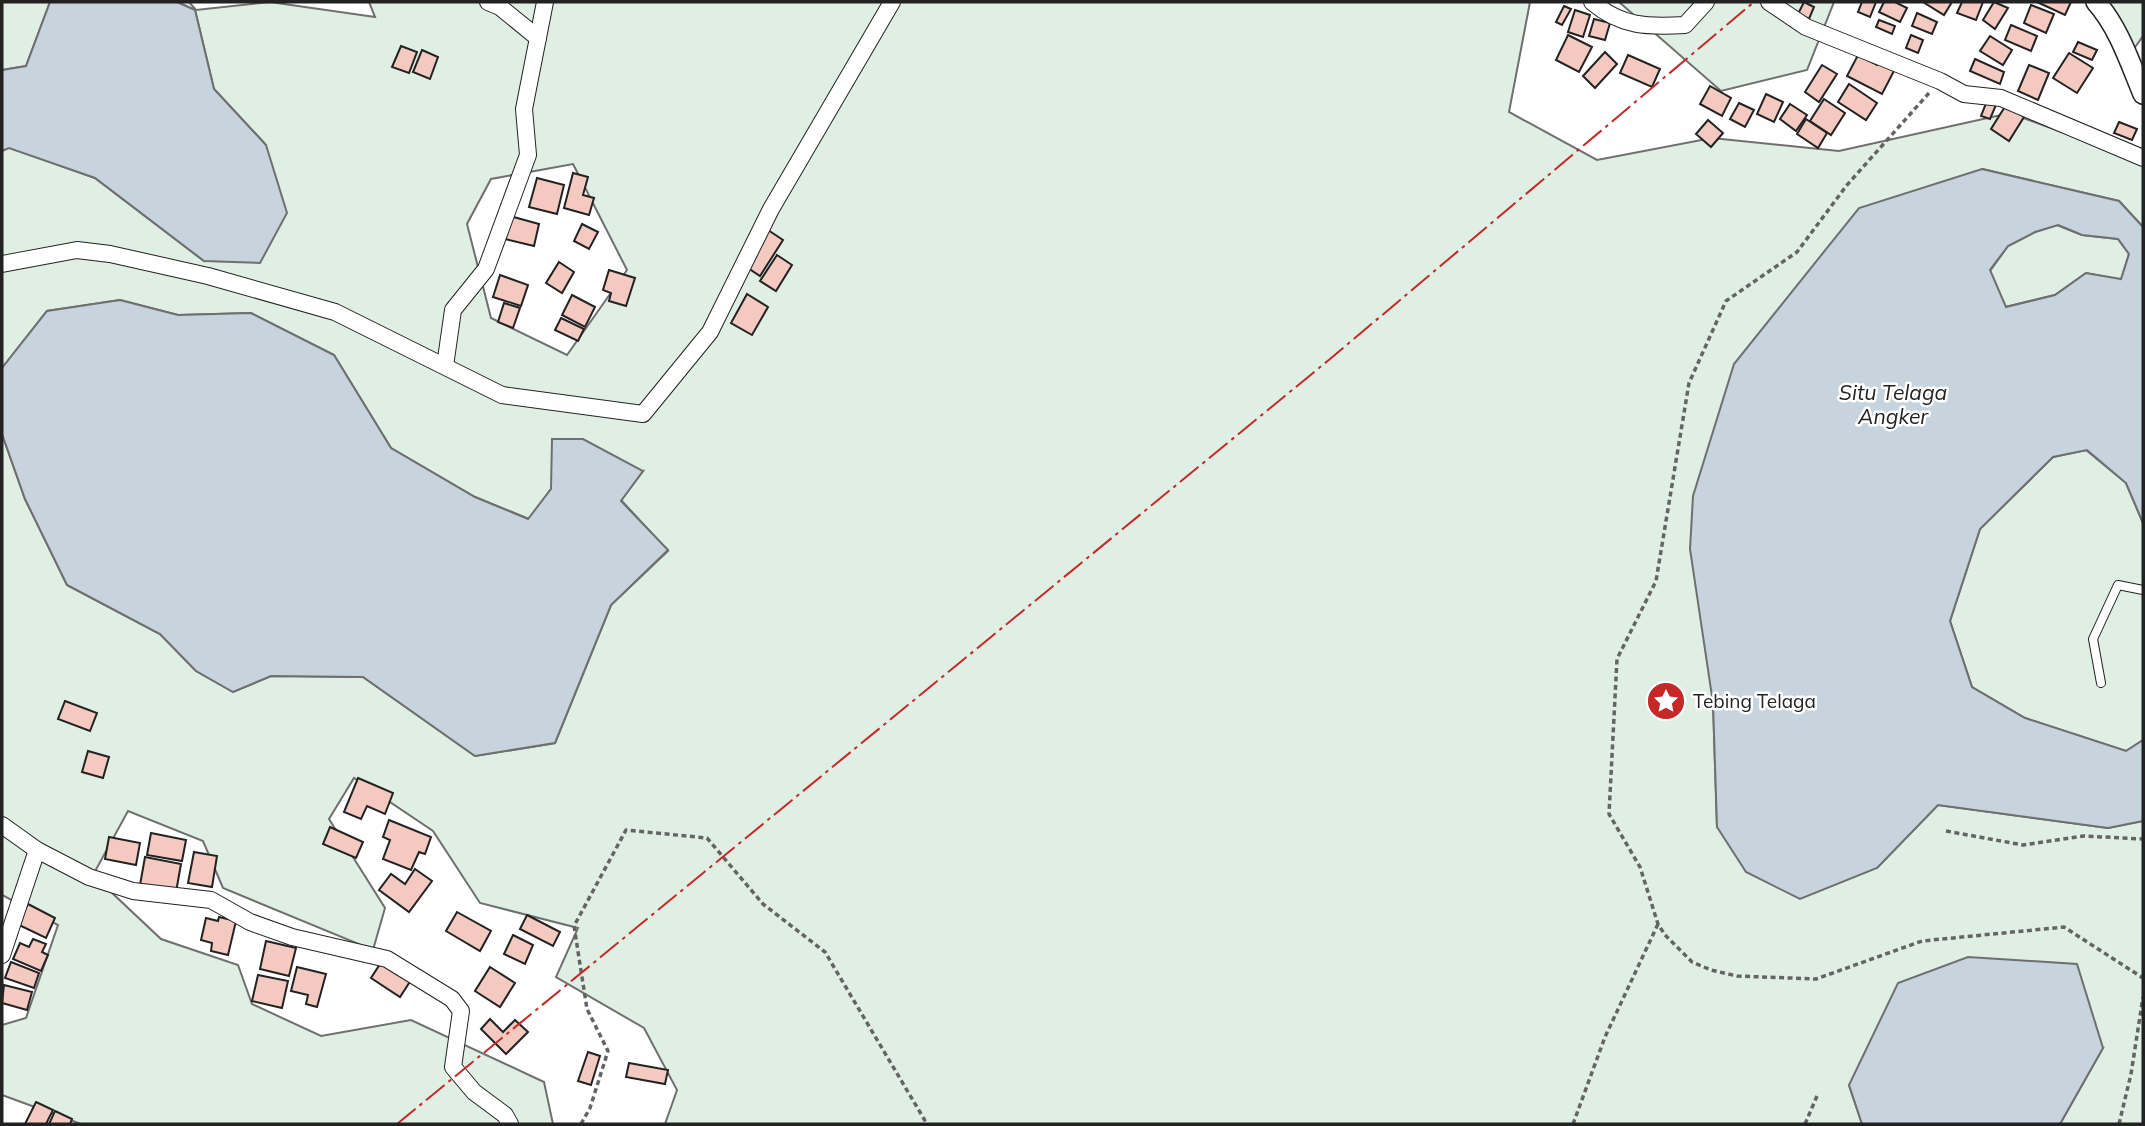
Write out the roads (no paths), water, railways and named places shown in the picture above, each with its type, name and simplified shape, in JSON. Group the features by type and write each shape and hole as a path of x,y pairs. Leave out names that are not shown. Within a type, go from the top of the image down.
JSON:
{"street":[{"path":"488,2 500,7 538,38"},
{"path":"445,366 453,310 486,269 528,155 524,110 545,2"},
{"path":"2,264 77,250 110,254 208,276 335,312 502,395 643,414 710,332 771,209 892,2"},
{"path":"1592,2 1608,15 1648,27 1685,25 1706,2"},
{"path":"1769,2 1806,27 1940,80 1964,94 2001,98 2143,158"},
{"path":"2096,2 2105,12 2118,36 2143,94"},
{"path":"2,825 37,850 89,877 133,891 211,900 250,922 292,937 387,959 452,999 461,1011 453,1067 474,1092 505,1115 510,1124"},
{"path":"2,955 37,850"}],"lane":[{"path":"2101,683 2093,639 2118,585 2143,590"}],"water":[{"path":"50,2 177,2 195,10 214,89 266,145 287,213 260,263 204,261 95,178 9,148 2,151 2,70 26,66"},
{"name":"Situ Telaga Angker","path":"1982,169 2119,201 2143,227 2143,523 2126,483 2087,450 2053,457 1980,529 1950,621 1972,687 2025,718 2126,751 2143,740 2143,821 2108,828 1938,805 1877,868 1800,899 1746,872 1717,827 1713,703 1690,549 1693,496 1734,364 1859,208","holes":["2058,225 2082,235 2118,239 2129,254 2121,279 2086,273 2055,295 2006,307 1990,270 2008,246 2035,232"]},
{"path":"120,300 178,315 251,313 334,355 391,448 475,497 528,519 551,489 552,439 583,439 643,471 621,501 668,550 611,605 555,743 475,756 363,677 271,676 233,692 196,671 160,634 67,585 25,499 2,434 2,368 47,311"},
{"path":"1968,957 2077,964 2103,1048 2060,1124 1862,1124 1849,1085 1898,983"}],"place":[{"name":"Tebing Telaga","path":"1666,701"}]}
